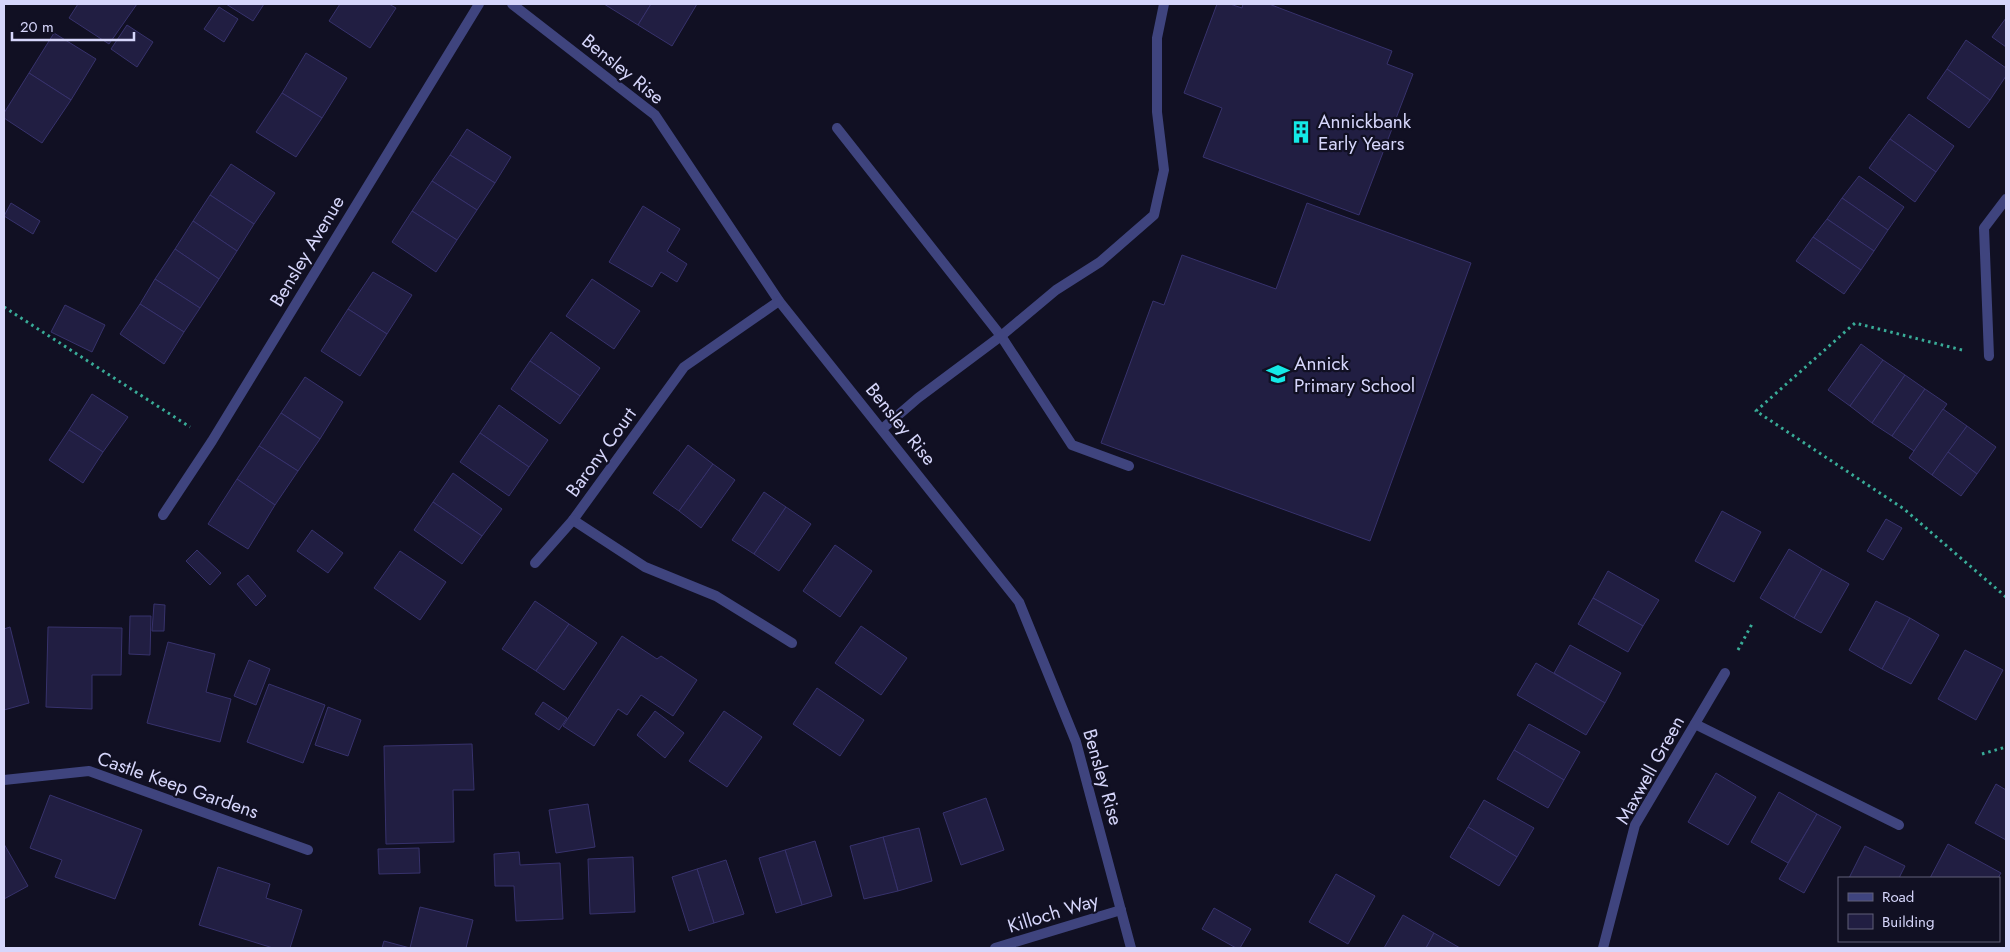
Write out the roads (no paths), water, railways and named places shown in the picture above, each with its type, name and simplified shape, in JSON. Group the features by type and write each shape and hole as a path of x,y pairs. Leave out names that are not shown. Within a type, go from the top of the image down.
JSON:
{"street":[{"name":"Bensley Avenue","path":"163,516 212,441 479,4"},
{"name":"Bensley Rise","path":"512,4 655,115 779,301 1019,602 1076,742 1131,948"},
{"path":"882,429 918,398 1001,336 1056,290 1100,262 1154,215 1164,170 1157,112 1157,38 1164,4"},
{"path":"837,128 1001,336 1072,445 1129,466"},
{"path":"1989,356 1984,228 2006,199"},
{"name":"Barony Court","path":"779,301 684,367 573,520 645,567 716,596 792,643"},
{"path":"535,563 573,520"},
{"name":"Maxwell Green","path":"1603,948 1635,825 1726,673"},
{"path":"1695,724 1899,825"},
{"name":"Castle Keep Gardens","path":"4,780 89,771 308,850"},
{"name":"Killoch Way","path":"995,948 1121,910"}],"place":[{"name":"Annickbank Early Years","path":"1301,132"},
{"name":"Annick Primary School","path":"1278,374"}]}
